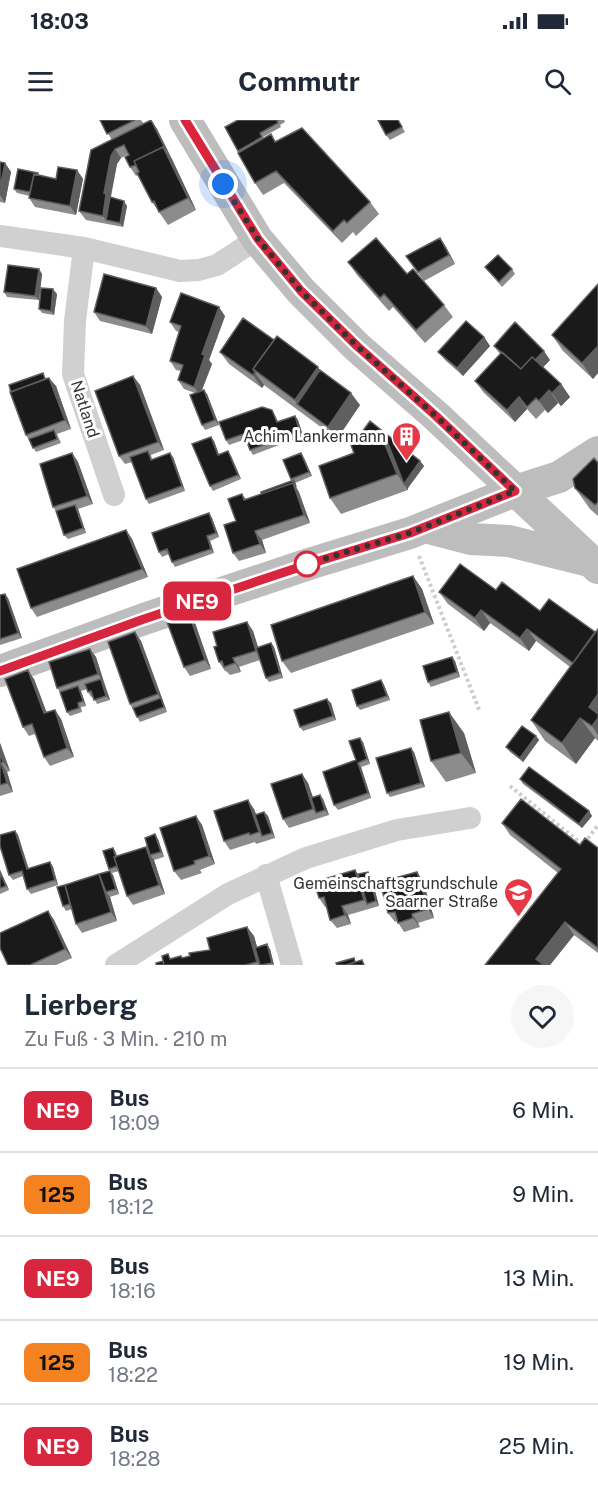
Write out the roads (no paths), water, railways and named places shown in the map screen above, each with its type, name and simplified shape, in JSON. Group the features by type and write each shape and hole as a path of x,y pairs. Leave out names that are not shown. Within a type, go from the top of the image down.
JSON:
{"street":[{"path":"185,120 258,239 301,291 593,565"},
{"path":"0,236 84,248 180,271 199,270 217,265 258,239"},
{"name":"Natland","path":"84,248 75,321 73,374 114,495"},
{"path":"0,671 144,619 418,530 515,491 559,477 598,452"},
{"path":"418,530 471,539 509,541 593,565"},
{"path":"116,965 228,894 306,858 397,830 470,818"},
{"path":"266,875 292,965"}],"place":[{"name":"Achim Lankermann","path":"407,462"},
{"name":"Gemeinschaftsgrundschule Saarner Straße","path":"519,918"}]}
